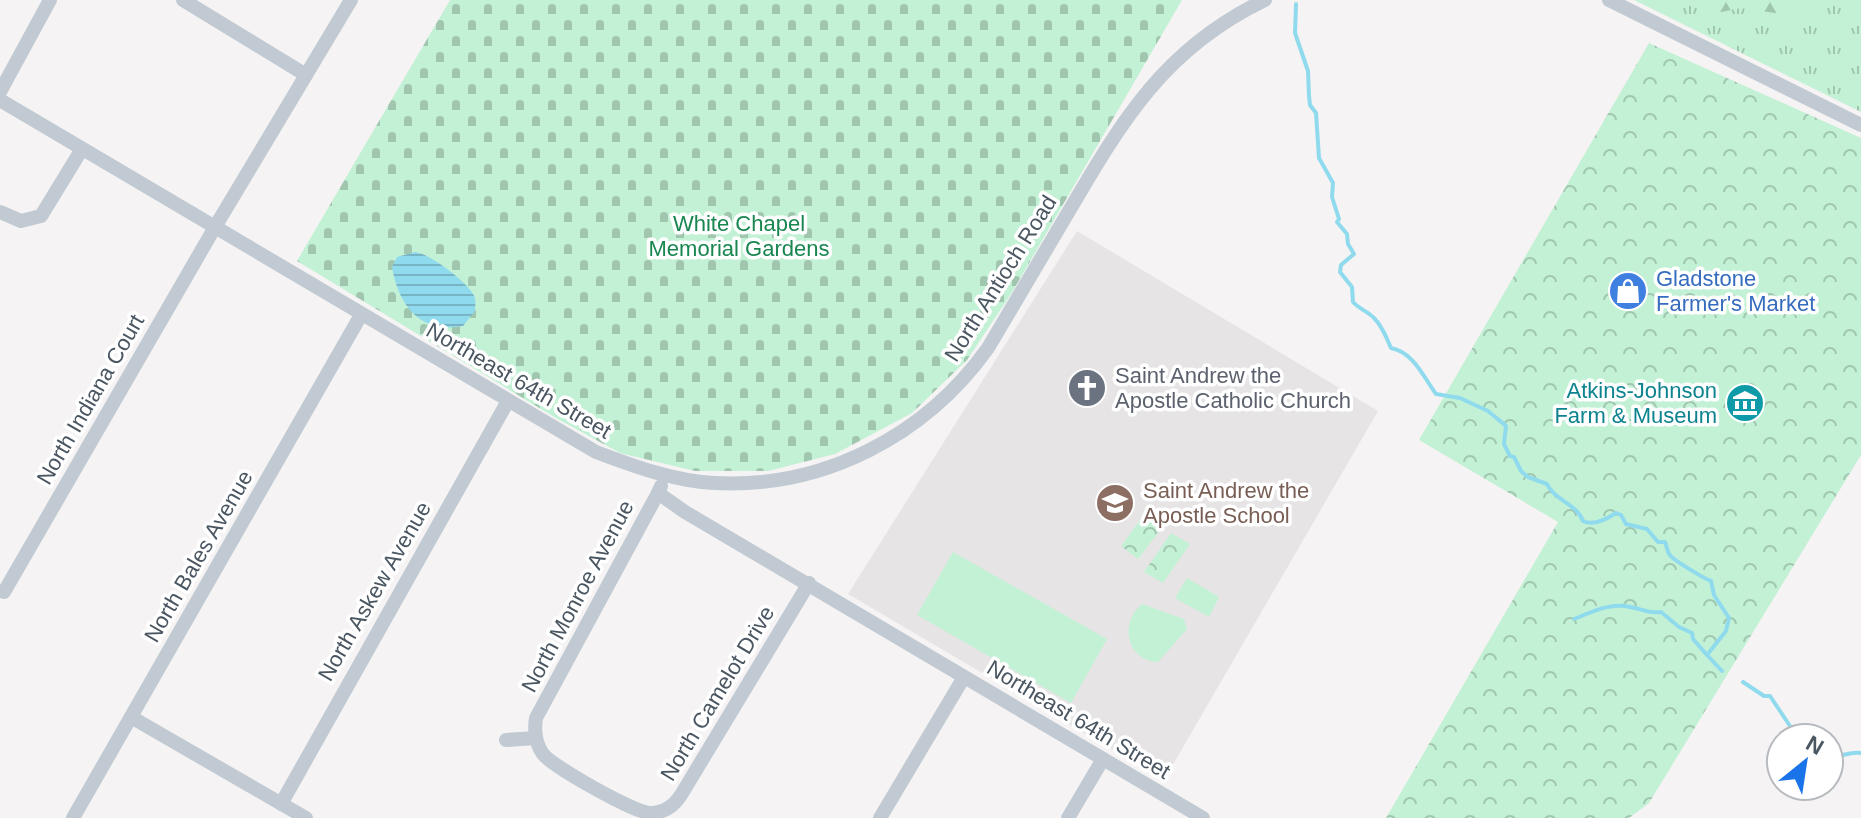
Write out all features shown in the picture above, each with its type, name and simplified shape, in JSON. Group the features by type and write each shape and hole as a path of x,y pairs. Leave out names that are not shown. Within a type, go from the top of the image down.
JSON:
{"street":[{"path":"0,92 50,0"},
{"path":"183,0 306,75"},
{"name":"North Indiana Court","path":"4,592 215,227 351,0"},
{"name":"North Antioch Road","path":"665,474 713,483 736,483 797,477 827,470 888,441 936,407 988,348 1118,127 1143,93 1170,65 1207,35 1238,13 1265,0"},
{"path":"1609,0 1861,125"},
{"name":"Northeast 64th Street","path":"0,100 596,452 665,474"},
{"path":"0,212 21,221 41,216 82,149"},
{"name":"North Bales Avenue","path":"73,818 361,315"},
{"name":"North Askew Avenue","path":"281,804 508,401"},
{"path":"658,493 665,474"},
{"name":"Northeast 64th Street","path":"658,493 685,512 1203,818"},
{"name":"North Monroe Avenue","path":"536,738 536,718 658,493"},
{"name":"North Camelot Drive","path":"658,815 681,795 809,583"},
{"path":"880,818 964,677"},
{"path":"131,717 306,818"},
{"path":"506,740 536,738 542,752 554,764 633,809 658,815"},
{"path":"1068,818 1103,759"}],"shaded area":[{"name":"Saint Andrew the Apostle School","path":"1077,231 1378,411 1164,780 848,594"}],"green space":[{"name":"White Chapel Memorial Gardens","path":"450,0 1182,0 1011,294 967,360 912,413 835,454 768,471 695,471 620,453 556,418 297,261"},
{"path":"1634,0 1861,0 1861,112"},
{"path":"1802,0 1789,15 1741,8 1711,14 1705,1"},
{"path":"1649,43 1861,138 1861,455 1649,803 1629,818 1386,818 1558,522 1419,440"},
{"path":"1146,512 1164,525 1138,559 1121,546"},
{"path":"1171,533 1190,544 1163,583 1144,572"},
{"path":"953,552 1107,639 1071,703 917,615"},
{"path":"1187,578 1219,597 1209,617 1175,598"},
{"path":"1142,604 1184,619 1187,629 1158,662 1139,655 1129,639 1130,621"}],"water":[{"path":"415,252 439,263 472,292 475,311 463,326 435,326 414,314 406,305 392,267 397,257"}],"waterway":[{"path":"1296,4 1295,33 1308,71 1310,105 1316,113 1319,158 1333,183 1332,197 1339,219 1337,222 1347,234 1354,254 1341,265 1340,272 1352,287 1353,302 1377,321 1391,348 1399,350 1411,360 1436,394 1460,398 1488,411 1506,426 1504,444 1521,471 1547,484 1576,510 1583,521 1595,522 1616,513 1621,515 1626,524 1647,529 1658,542 1665,542 1672,557 1711,581 1714,595 1729,618 1726,631 1707,655 1722,671"},
{"path":"1574,619 1616,606 1661,612 1692,633 1693,639 1707,655"},
{"path":"1743,682 1764,696 1770,696 1787,722"},
{"path":"1845,754 1861,753"}],"place":[{"name":"Gladstone Farmer's Market","path":"1628,291"},
{"name":"Saint Andrew the Apostle Catholic Church","path":"1087,388"},
{"name":"Atkins-Johnson Farm & Museum","path":"1745,403"},
{"name":"Saint Andrew the Apostle School","path":"1115,503"}]}
